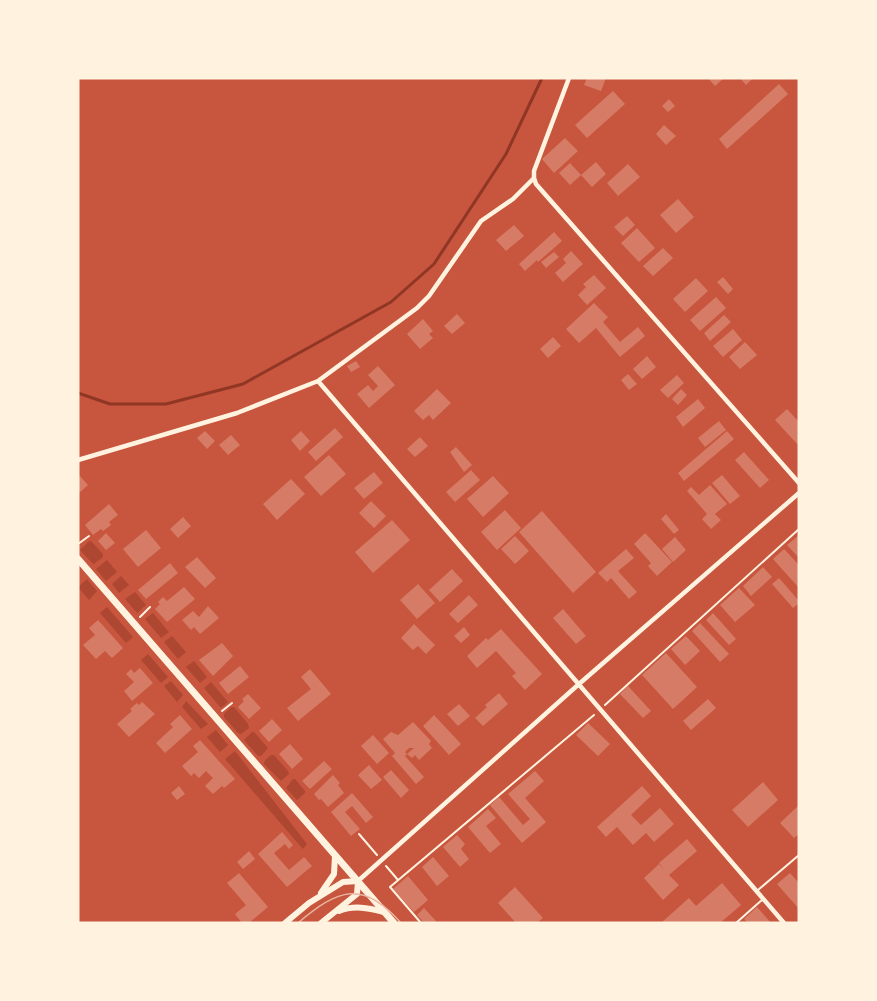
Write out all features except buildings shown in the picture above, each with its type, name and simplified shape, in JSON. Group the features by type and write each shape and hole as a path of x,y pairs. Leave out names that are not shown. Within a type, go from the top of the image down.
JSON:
{"main road":[{"path":"78,559 394,923"}],"street":[{"path":"569,78 534,171 536,184 799,483"},
{"path":"78,460 237,413 318,381 417,308 429,296 481,221 513,199 534,178"},
{"path":"318,381 784,923"},
{"path":"285,923 318,897 343,882 358,881 579,684 799,493"},
{"path":"318,897 334,874 335,856"},
{"path":"321,923 357,894 358,881"},
{"path":"330,916 356,907 385,912"}],"lane":[{"path":"756,891 799,855"},
{"path":"736,923 763,899"}],"path":[{"path":"421,923 390,887 600,710 799,529"},
{"path":"78,544 89,536"},
{"path":"139,616 150,607"},
{"path":"221,712 232,703"}],"shaded area":[{"path":"89,541 103,554 103,557 94,564 80,550"},
{"path":"107,560 117,572 106,581 96,569"},
{"path":"121,576 129,585 119,593 112,584"},
{"path":"87,579 97,591 89,600 78,587"},
{"path":"135,592 146,605 137,613 125,599"},
{"path":"107,607 133,637 126,643 100,613"},
{"path":"153,613 169,632 161,638 145,619"},
{"path":"172,636 186,652 178,659 164,642"},
{"path":"148,654 168,677 161,683 141,660"},
{"path":"194,661 207,677 200,683 186,667"},
{"path":"171,681 183,695 177,702 164,686"},
{"path":"211,682 228,702 221,708 204,688"},
{"path":"186,701 208,724 201,729 182,707"},
{"path":"231,707 234,707 248,724 249,728 241,734 224,717"},
{"path":"216,730 228,745 220,752 207,737"},
{"path":"252,732 268,748 261,756 258,756 244,740"},
{"path":"235,751 307,844 303,849 225,759"},
{"path":"271,755 274,755 288,771 289,774 281,781 264,764"},
{"path":"293,779 305,791 297,800 286,788"}],"waterway":[{"path":"78,393 110,404 166,404 243,384 391,302 434,264 506,154 542,78"}],"tram line":[{"path":"298,923 326,902 338,896 350,894 362,895 374,900 401,923"}]}
